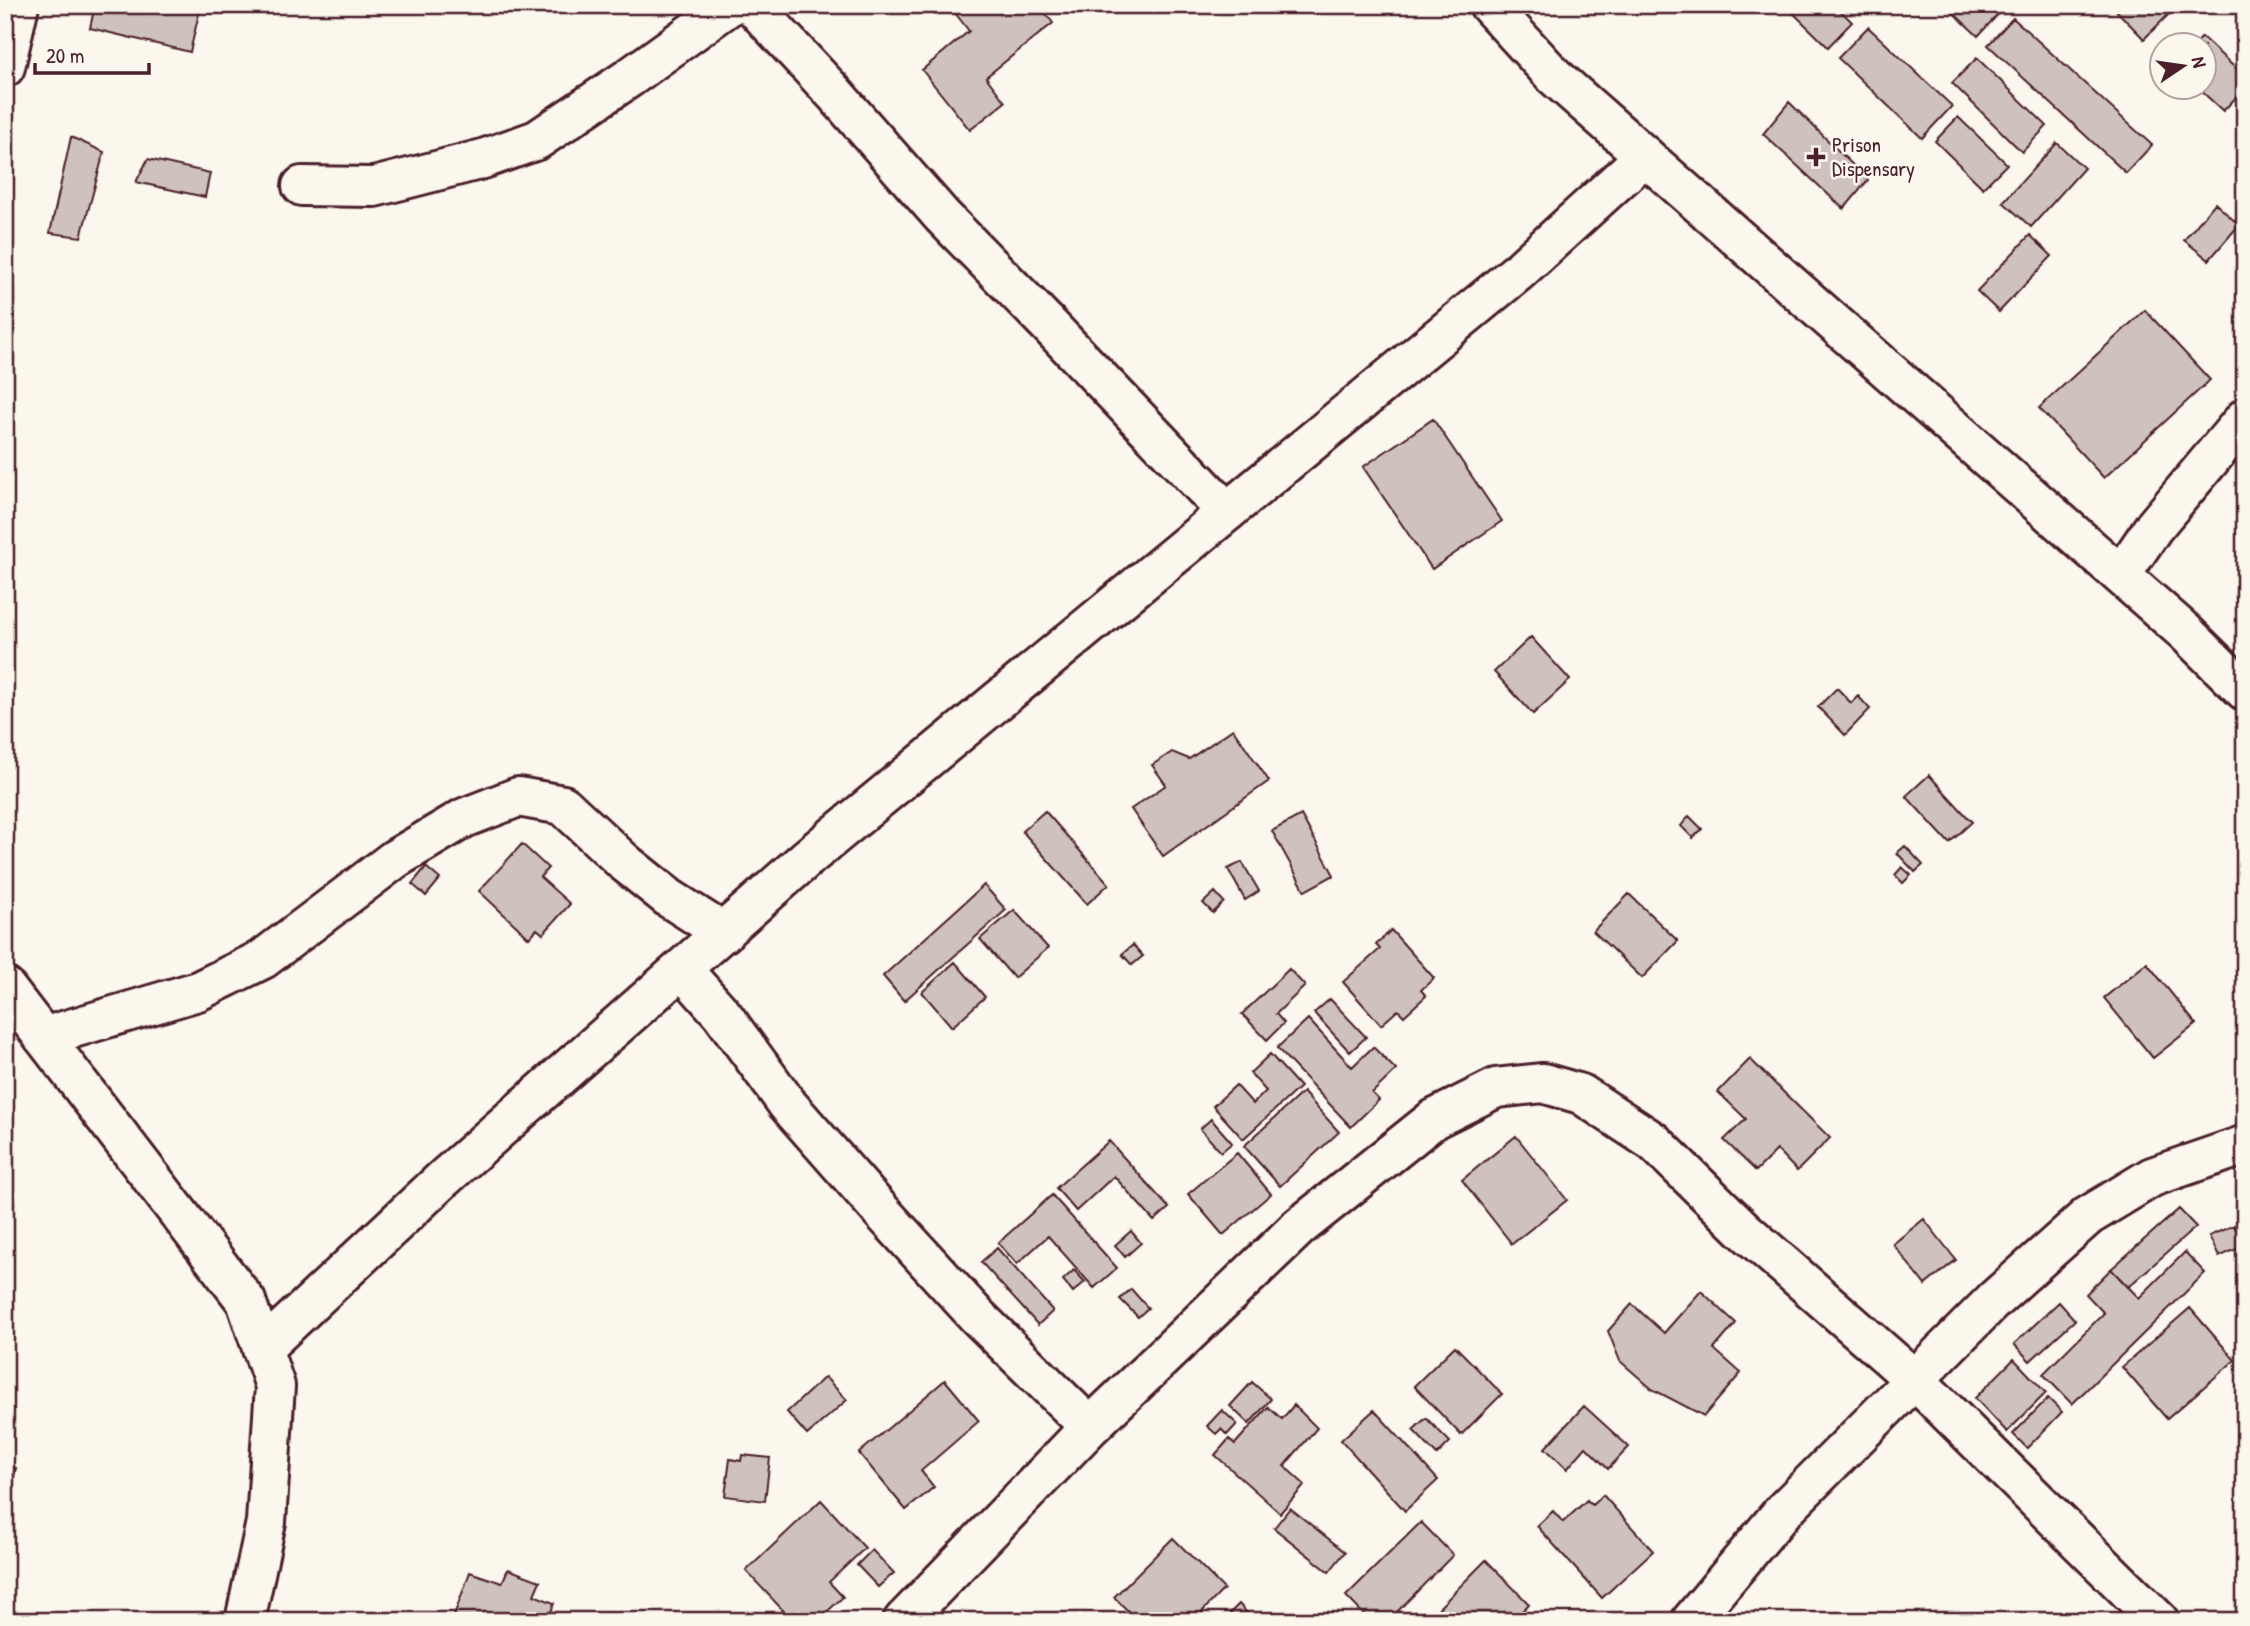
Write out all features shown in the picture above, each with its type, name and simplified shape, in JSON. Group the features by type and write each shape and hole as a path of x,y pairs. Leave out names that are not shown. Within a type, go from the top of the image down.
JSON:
{"street":[{"path":"5,67 19,5"},
{"path":"302,186 374,187 483,159 537,140 730,5"},
{"path":"752,5 835,94 942,216 1227,512"},
{"path":"1489,5 1555,76 2185,632 2245,691"},
{"path":"262,1349 443,1179 806,859 1519,271 1645,156"},
{"path":"2121,575 2153,528 2245,418"},
{"path":"44,1037 198,991 263,959 395,859 464,818 518,797 563,805 624,862 669,898 723,933"},
{"path":"682,969 722,1014 788,1105 891,1221 977,1316 1090,1427"},
{"path":"5,987 246,1301 275,1386 266,1522 245,1621"},
{"path":"903,1621 1090,1427 1300,1227 1434,1119 1496,1088 1543,1083 1581,1094 1654,1142 1744,1230 1914,1379 2159,1621"},
{"path":"1691,1621 1784,1510 1995,1299 2088,1216 2152,1177 2245,1145"}],"building":[{"path":"95,5 185,5 200,9 190,52 90,28"},
{"path":"949,5 1039,5 1053,23 986,77 1005,102 970,130 922,70 969,31"},
{"path":"1785,5 1835,5 1852,22 1828,47"},
{"path":"1945,5 1997,5 2002,10 1978,36"},
{"path":"2111,5 2160,5 2169,14 2148,32 2144,39"},
{"path":"2013,18 2152,145 2126,173 1988,45"},
{"path":"1868,27 1952,106 1922,138 1838,58"},
{"path":"2218,52 2245,77 2245,88 2223,111 2213,102 2218,102"},
{"path":"1977,58 2047,126 2022,152 1952,83"},
{"name":"Prison Dispensary","path":"1789,102 1868,180 1844,209 1763,134"},
{"path":"1958,117 2007,164 1983,188 1935,141"},
{"path":"71,137 104,152 81,237 50,233"},
{"path":"2057,143 2084,168 2031,227 2003,202"},
{"path":"148,159 210,173 205,197 136,182"},
{"path":"2215,203 2239,225 2209,260 2184,240"},
{"path":"2030,235 2052,256 1999,312 1977,291"},
{"path":"2145,310 2210,380 2104,478 2039,408"},
{"path":"1433,419 1502,521 1432,569 1363,467"},
{"path":"1531,637 1570,680 1533,714 1494,672"},
{"path":"1837,688 1851,703 1858,696 1870,709 1845,735 1818,707"},
{"path":"1233,729 1269,781 1163,856 1131,809 1166,785 1152,765 1172,752 1189,759"},
{"path":"1929,775 1972,822 1949,843 1906,796"},
{"path":"1045,811 1109,884 1087,904 1022,831"},
{"path":"1301,815 1334,875 1305,891 1272,831"},
{"path":"1689,816 1702,829 1693,838 1681,826"},
{"path":"522,844 548,868 540,877 570,904 543,934 537,929 529,938 479,891"},
{"path":"1905,846 1923,865 1915,872 1897,853"},
{"path":"1242,862 1259,891 1245,900 1228,869"},
{"path":"426,867 440,879 426,896 412,884"},
{"path":"1902,867 1911,875 1903,883 1895,875"},
{"path":"984,885 1006,910 904,1001 883,976"},
{"path":"1215,892 1224,902 1213,913 1203,903"},
{"path":"1629,894 1678,941 1642,978 1593,931"},
{"path":"1014,910 1048,948 1014,978 980,939"},
{"path":"1391,930 1434,978 1421,990 1426,996 1404,1016 1398,1010 1381,1025 1343,982 1380,949 1376,945"},
{"path":"1133,945 1143,956 1132,965 1122,954"},
{"path":"955,962 985,997 952,1027 922,992"},
{"path":"2147,963 2196,1024 2153,1058 2104,998"},
{"path":"1289,969 1305,986 1276,1014 1284,1023 1267,1040 1242,1014"},
{"path":"1330,999 1366,1037 1350,1052 1314,1013"},
{"path":"1308,1019 1352,1067 1373,1047 1396,1070 1372,1093 1379,1100 1351,1127 1277,1048"},
{"path":"1270,1054 1300,1087 1243,1139 1213,1106 1236,1085 1253,1104 1266,1091 1250,1073"},
{"path":"1750,1059 1830,1138 1797,1171 1777,1150 1756,1171 1724,1140 1746,1119 1718,1092"},
{"path":"1303,1092 1339,1132 1280,1186 1244,1146"},
{"path":"1211,1119 1232,1143 1221,1152 1200,1129"},
{"path":"1516,1136 1567,1200 1512,1244 1462,1180"},
{"path":"1109,1141 1169,1208 1154,1221 1114,1176 1076,1211 1056,1188"},
{"path":"1237,1153 1271,1194 1223,1235 1188,1194"},
{"path":"1052,1195 1117,1268 1094,1288 1048,1236 1017,1264 998,1243"},
{"path":"2179,1209 2196,1227 2128,1287 2111,1269"},
{"path":"1924,1219 1956,1260 1925,1285 1893,1244"},
{"path":"2234,1225 2243,1246 2219,1257 2209,1236"},
{"path":"1131,1231 1141,1243 1125,1257 1115,1245"},
{"path":"997,1248 1053,1311 1038,1325 981,1262"},
{"path":"2185,1252 2205,1273 2072,1404 2043,1374 2104,1313 2086,1294 2111,1269 2139,1298"},
{"path":"1074,1270 1085,1282 1073,1292 1063,1280"},
{"path":"1131,1289 1148,1308 1138,1317 1120,1299"},
{"path":"1701,1291 1736,1323 1714,1349 1741,1373 1704,1416 1652,1389 1620,1361 1608,1331 1632,1304 1664,1333"},
{"path":"2059,1302 2075,1320 2030,1361 2014,1344"},
{"path":"2190,1308 2235,1360 2167,1419 2122,1367"},
{"path":"1455,1346 1502,1394 1461,1435 1414,1386"},
{"path":"2014,1359 2046,1393 2007,1432 1975,1398"},
{"path":"825,1377 847,1400 807,1435 787,1412"},
{"path":"945,1380 979,1421 921,1471 934,1487 906,1510 859,1453"},
{"path":"1252,1382 1271,1399 1249,1424 1230,1406"},
{"path":"2048,1398 2062,1412 2027,1448 2013,1434"},
{"path":"1294,1405 1317,1428 1284,1466 1305,1485 1280,1513 1215,1455 1229,1439 1235,1444 1268,1407 1282,1419"},
{"path":"1584,1406 1629,1447 1608,1469 1586,1447 1567,1469 1545,1448"},
{"path":"1222,1410 1237,1424 1227,1435 1221,1429 1216,1434 1207,1426"},
{"path":"1374,1410 1438,1480 1405,1511 1341,1440"},
{"path":"1426,1418 1450,1442 1437,1455 1413,1430"},
{"path":"742,1455 770,1458 765,1501 725,1496 730,1459 741,1461"},
{"path":"5,1465 16,1468 5,1512"},
{"path":"1603,1495 1653,1551 1602,1598 1537,1526 1553,1511 1563,1522 1587,1500 1592,1505"},
{"path":"821,1500 865,1548 829,1582 843,1597 817,1621 793,1621 746,1571"},
{"path":"1290,1508 1345,1552 1329,1572 1274,1528"},
{"path":"1421,1522 1453,1555 1388,1621 1370,1621 1346,1596"},
{"path":"1173,1538 1224,1589 1193,1621 1138,1621 1114,1597"},
{"path":"872,1550 894,1573 878,1587 857,1565"},
{"path":"1486,1560 1529,1604 1513,1621 1426,1621"},
{"path":"508,1569 540,1581 534,1595 554,1603 548,1621 452,1621 470,1572 502,1583"},
{"path":"1239,1604 1254,1621 1235,1621 1230,1613"}],"place":[{"name":"Prison Dispensary","path":"1816,157"}]}
